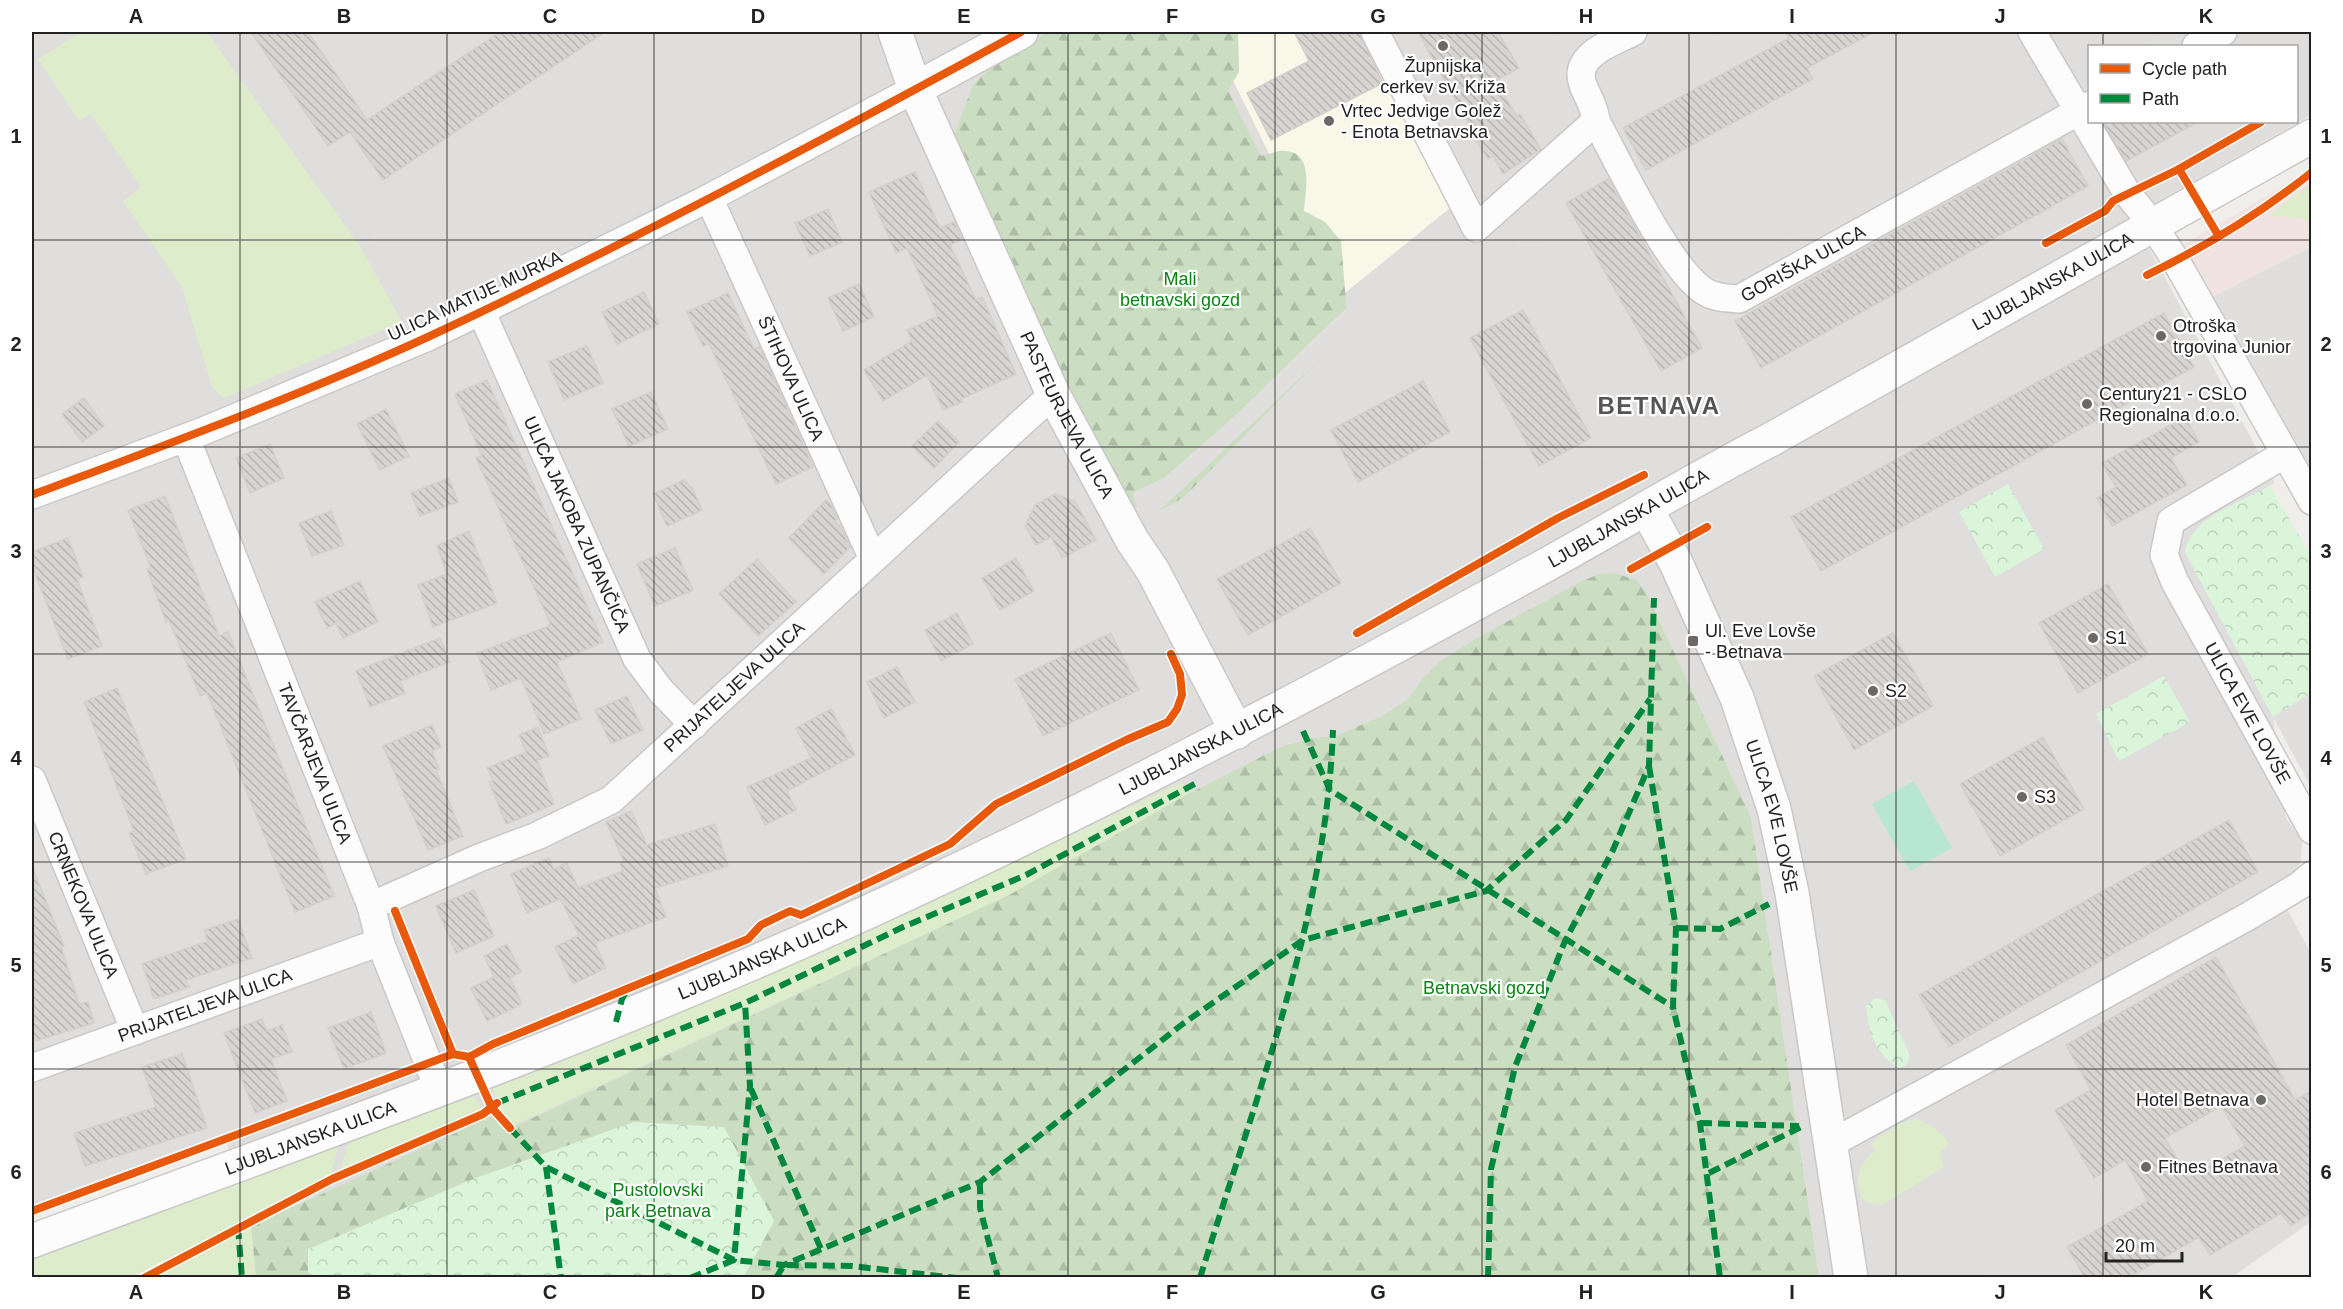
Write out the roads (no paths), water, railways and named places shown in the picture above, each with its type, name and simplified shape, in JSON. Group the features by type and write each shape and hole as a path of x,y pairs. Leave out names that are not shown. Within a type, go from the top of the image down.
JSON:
{"street":[{"name":"PASTEURJEVA ULICA","path":"895,32 915,89 1053,394 1132,540 1153,571 1237,732"},
{"path":"915,89 1021,32"},
{"path":"1375,32 1476,228 1596,121"},
{"name":"GORIŠKA ULICA","path":"1633,32 1594,51 1585,61 1581,72 1582,83 1595,110 1596,121 1662,240 1686,275 1703,291 1717,297 1739,299 2083,108"},
{"path":"2032,32 2083,108"},
{"path":"2198,45 2223,32"},
{"name":"ULICA MATIJE MURKA","path":"32,495 186,438 428,337 709,198 915,89"},
{"path":"2091,123 2127,193 2153,225 2312,501"},
{"name":"LJUBLJANSKA ULICA","path":"32,1241 616,1022 787,949 1089,807 1237,732 1647,510 1708,471 2312,136"},
{"name":"ŠTIHOVA ULICA","path":"709,198 873,559"},
{"name":"ULICA JAKOBA ZUPANČIČA","path":"481,311 637,659 661,691 694,725"},
{"name":"PRIJATELJEVA ULICA","path":"370,906 479,858 537,836 611,800 1053,394"},
{"name":"TAVČARJEVA ULICA","path":"186,438 370,906 380,942 439,1090"},
{"name":"ULICA EVE LOVŠE","path":"2285,454 2171,521 2164,542 2164,555 2175,582 2312,830"},
{"name":"ULICA EVE LOVŠE","path":"1647,510 1676,563 1737,698 1774,809 1792,893 1851,1278"},
{"name":"CRNEKOVA ULICA","path":"32,780 135,1031"},
{"path":"1832,1143 2237,922 2299,886 2312,875"},
{"name":"PRIJATELJEVA ULICA","path":"32,1068 380,942"}],"place":[{"name":"Župnijska cerkev sv. Križa","path":"1443,46"},
{"name":"Vrtec Jedvige Golež - Enota Betnavska","path":"1329,121"},
{"name":"Otroška trgovina Junior","path":"2161,336"},
{"name":"Century21 - CSLO Regionalna d.o.o.","path":"2087,404"},
{"name":"S1","path":"2093,638"},
{"name":"Ul. Eve Lovše - Betnava","path":"1693,641"},
{"name":"S2","path":"1873,691"},
{"name":"S3","path":"2022,797"},
{"name":"Hotel Betnava","path":"2261,1100"},
{"name":"Fitnes Betnava","path":"2146,1167"}],"district":[{"name":"BETNAVA","path":"1659,406"}],"park label":[{"name":"Mali betnavski gozd","path":"1180,289"},
{"name":"Betnavski gozd","path":"1484,988"},
{"name":"Pustolovski park Betnava","path":"658,1200"}]}
